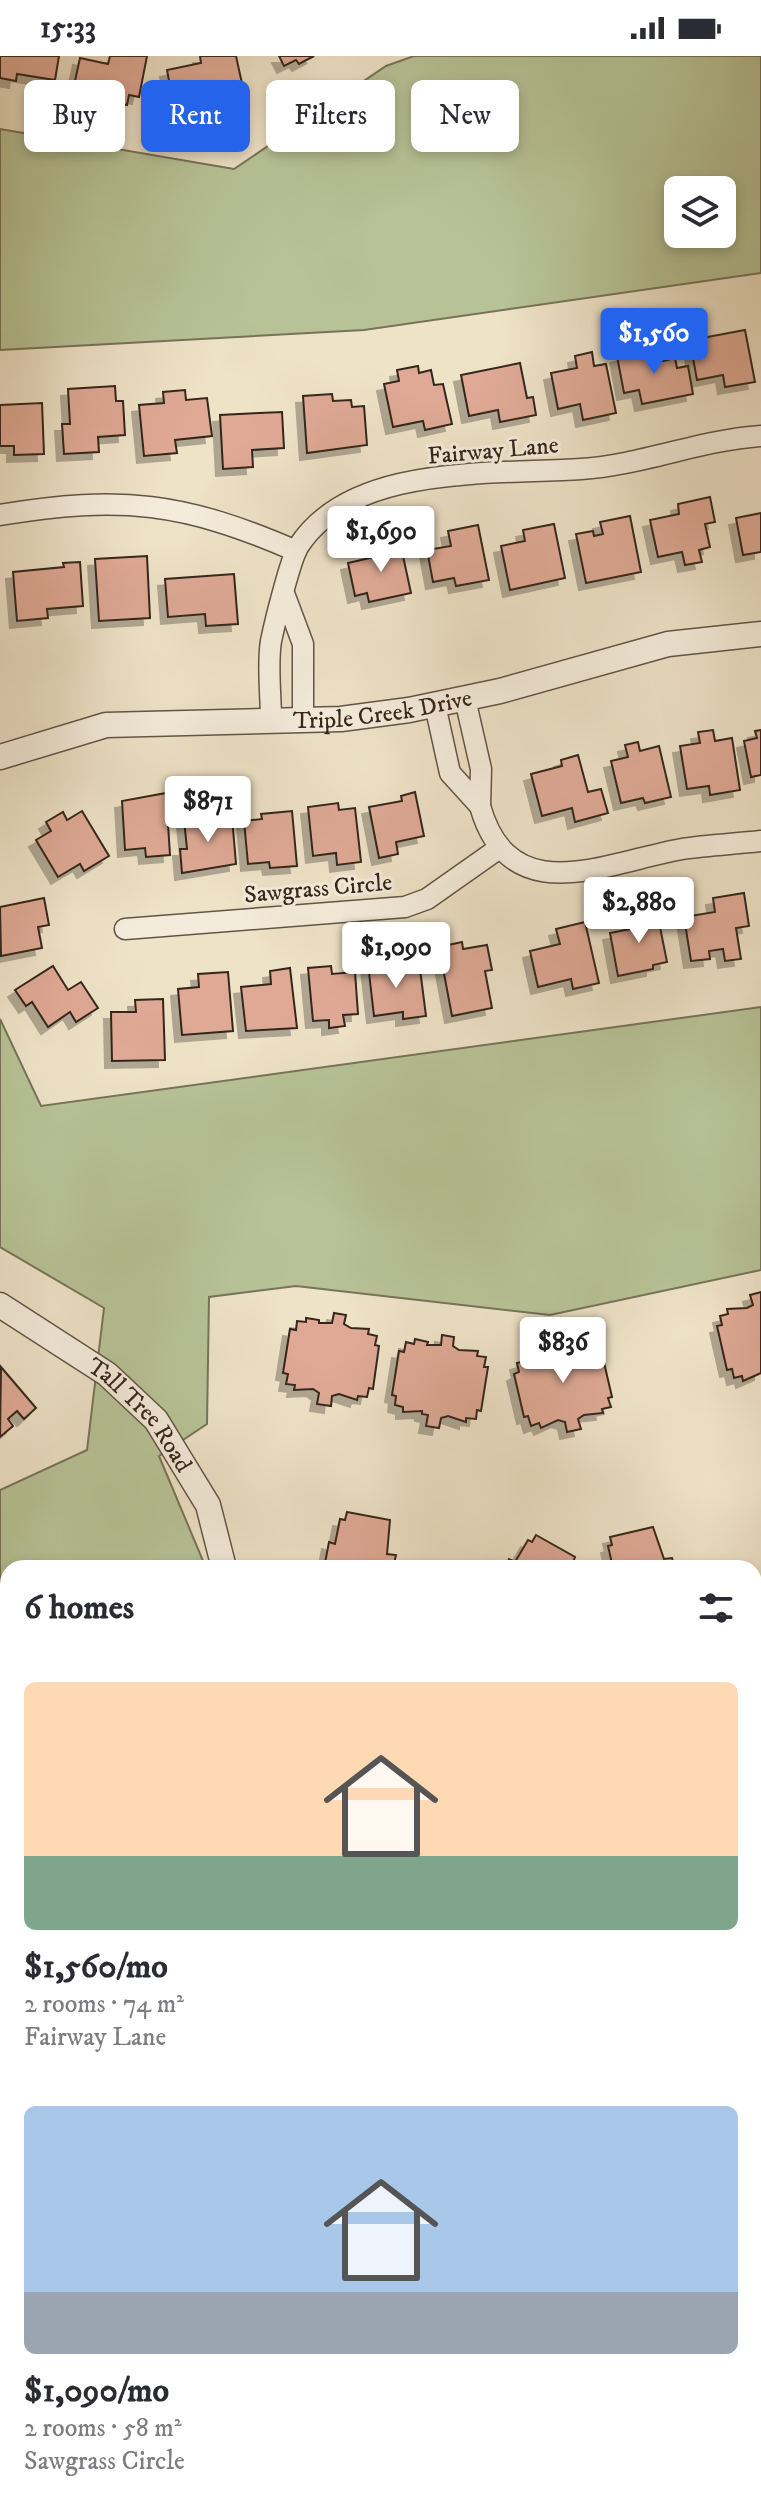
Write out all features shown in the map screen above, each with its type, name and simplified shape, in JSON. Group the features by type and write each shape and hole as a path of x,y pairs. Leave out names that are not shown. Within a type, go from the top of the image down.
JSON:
{"street":[{"name":"Fairway Lane","path":"271,720 271,643 296,551 314,527 338,506 409,483 461,475 583,469 761,436"},
{"path":"0,515 92,503 167,507 244,529 296,551"},
{"path":"285,596 303,644 303,720"},
{"name":"Triple Creek Drive","path":"0,757 106,725 341,719 435,705 668,644 761,634"},
{"path":"465,699 481,769 480,806 486,829 498,849 523,863 565,875 681,849 761,841"},
{"path":"435,705 450,773 480,806"},
{"name":"Sawgrass Circle","path":"125,929 405,907 427,899 498,849"},
{"name":"Tall Tree Road","path":"0,1305 107,1374 156,1420 208,1505 222,1560"}],"green space":[{"path":"414,56 761,56 761,273 364,330 0,350 0,129 24,133 24,152 125,150 234,169 266,147 266,152 395,152 395,80 365,80 386,66"},
{"path":"761,1007 761,1270 550,1315 296,1286 209,1297 207,1424 159,1456 203,1560 0,1560 0,1490 87,1450 104,1308 0,1247 0,1019 41,1106"}],"building":[{"path":"0,56 59,56 55,80 17,74 16,81 0,78"},
{"path":"110,56 147,56 139,97 129,95 125,105 125,80 75,80 80,58 108,64"},
{"path":"200,56 236,56 241,80 169,80 167,70 201,63"},
{"path":"279,56 314,56 299,64 296,60 284,66"},
{"path":"745,330 755,382 725,387 723,375 697,380 691,347 703,344 702,338"},
{"path":"660,347 663,361 675,358 677,368 688,366 693,394 642,404 639,390 624,393 617,356"},
{"path":"592,352 594,366 606,364 616,413 583,420 580,404 558,409 551,373 577,368 575,356"},
{"path":"520,363 527,398 533,397 536,415 500,422 498,410 469,416 461,375"},
{"path":"418,366 419,373 431,370 434,385 443,384 452,424 425,430 423,421 393,427 384,384 399,381 397,370"},
{"path":"115,386 116,401 123,401 125,435 98,437 99,452 64,454 62,424 70,424 68,389"},
{"path":"185,390 186,400 207,398 212,436 175,440 177,453 144,456 139,405 164,403 163,392"},
{"path":"332,394 333,401 351,400 352,407 364,406 367,445 307,453 303,396"},
{"path":"42,403 44,454 14,455 14,446 0,446 0,405"},
{"path":"282,412 284,448 252,450 253,467 223,469 220,415"},
{"path":"710,497 715,522 705,524 710,547 699,550 702,562 685,565 682,552 658,557 650,520 679,514 678,504"},
{"path":"761,513 761,552 743,555 736,518"},
{"path":"630,516 641,572 586,583 576,534 593,531 594,536 603,534 600,522"},
{"path":"554,524 565,578 510,590 501,546 525,541 523,530"},
{"path":"478,525 489,580 456,586 454,578 433,582 427,550 451,546 448,531"},
{"path":"400,542 411,593 369,602 367,593 355,596 348,563 374,557 372,548"},
{"path":"147,556 150,618 99,621 95,559"},
{"path":"80,562 83,606 47,609 48,618 17,621 13,572 64,567 63,563"},
{"path":"234,574 238,624 206,626 205,614 168,617 165,579"},
{"path":"713,730 715,741 732,738 740,790 710,795 709,786 687,789 680,746 700,743 698,732"},
{"path":"761,730 761,775 751,777 744,741 757,738 755,731"},
{"path":"638,742 640,751 659,746 671,797 645,803 643,798 621,803 611,761 628,757 625,745"},
{"path":"578,755 588,792 601,789 608,813 575,822 572,808 542,816 531,774 562,766 561,760"},
{"path":"415,792 424,836 396,842 398,854 379,858 369,807 402,801 401,796"},
{"path":"166,793 170,855 146,857 145,848 125,850 122,801"},
{"path":"338,803 339,810 355,808 361,862 337,865 336,853 313,856 308,807"},
{"path":"82,811 109,856 84,871 80,864 58,877 36,840 51,831 46,822 63,812 67,820"},
{"path":"292,811 297,866 270,868 269,862 248,864 244,821 262,819 261,814"},
{"path":"232,817 236,864 182,873 180,849 187,849 184,820"},
{"path":"744,893 749,926 736,928 741,959 725,961 723,949 709,951 710,959 691,961 684,917 715,912 713,898"},
{"path":"44,898 49,925 38,927 42,948 1,956 0,907"},
{"path":"657,912 667,962 653,965 653,969 618,976 610,933 631,929 629,917"},
{"path":"585,922 599,983 573,989 571,979 538,987 530,951 560,944 556,929"},
{"path":"462,942 463,949 487,945 492,970 485,971 492,1008 452,1016 439,947"},
{"path":"400,961 401,971 420,969 426,1016 403,1019 403,1012 374,1016 368,964"},
{"path":"53,966 68,990 81,982 98,1008 76,1022 70,1012 48,1027 32,1002 26,1006 15,990"},
{"path":"331,966 332,974 355,972 358,1014 343,1015 345,1026 329,1028 329,1020 313,1021 308,968"},
{"path":"290,968 297,1028 246,1031 241,987 271,984 270,971"},
{"path":"228,972 233,1031 182,1035 178,989 199,987 198,974"},
{"path":"163,999 165,1060 112,1061 111,1012 136,1012 135,1000"},
{"path":"761,1292 761,1373 743,1381 742,1376 734,1378 732,1369 727,1370 717,1326 722,1325 720,1316 728,1314 727,1309 753,1305 750,1295"},
{"path":"334,1313 346,1315 344,1324 351,1328 369,1329 368,1334 377,1336 375,1345 379,1346 373,1389 369,1388 367,1397 358,1396 357,1400 339,1394 332,1396 331,1406 317,1404 319,1393 313,1389 294,1390 295,1385 286,1384 288,1374 283,1373 290,1329 296,1330 297,1321 306,1322 306,1318 319,1320 319,1323 332,1323"},
{"path":"442,1335 454,1337 453,1346 459,1350 478,1351 477,1356 486,1357 484,1367 488,1367 481,1411 477,1410 476,1419 466,1418 466,1422 448,1416 441,1418 439,1428 426,1426 428,1415 422,1414 422,1411 403,1412 403,1407 395,1405 396,1396 392,1395 399,1351 404,1352 406,1342 414,1344 415,1339 428,1342 427,1345 441,1345"},
{"path":"559,1339 561,1348 586,1343 587,1348 596,1346 598,1355 602,1354 612,1397 608,1398 611,1407 602,1409 603,1413 584,1415 578,1419 581,1429 567,1432 565,1422 558,1420 541,1428 539,1423 531,1426 528,1416 524,1417 514,1374 519,1372 517,1363 525,1361 524,1357 544,1356 550,1352 547,1342"},
{"path":"1,1367 36,1408 24,1419 17,1411 8,1419 13,1426 0,1437"},
{"path":"347,1512 390,1520 387,1554 396,1555 395,1560 326,1560 329,1542 335,1544 340,1519 345,1520"},
{"path":"653,1527 664,1559 673,1560 611,1560 608,1546 612,1545 610,1537"},
{"path":"536,1535 575,1557 574,1560 516,1560 528,1540 532,1542"}]}
